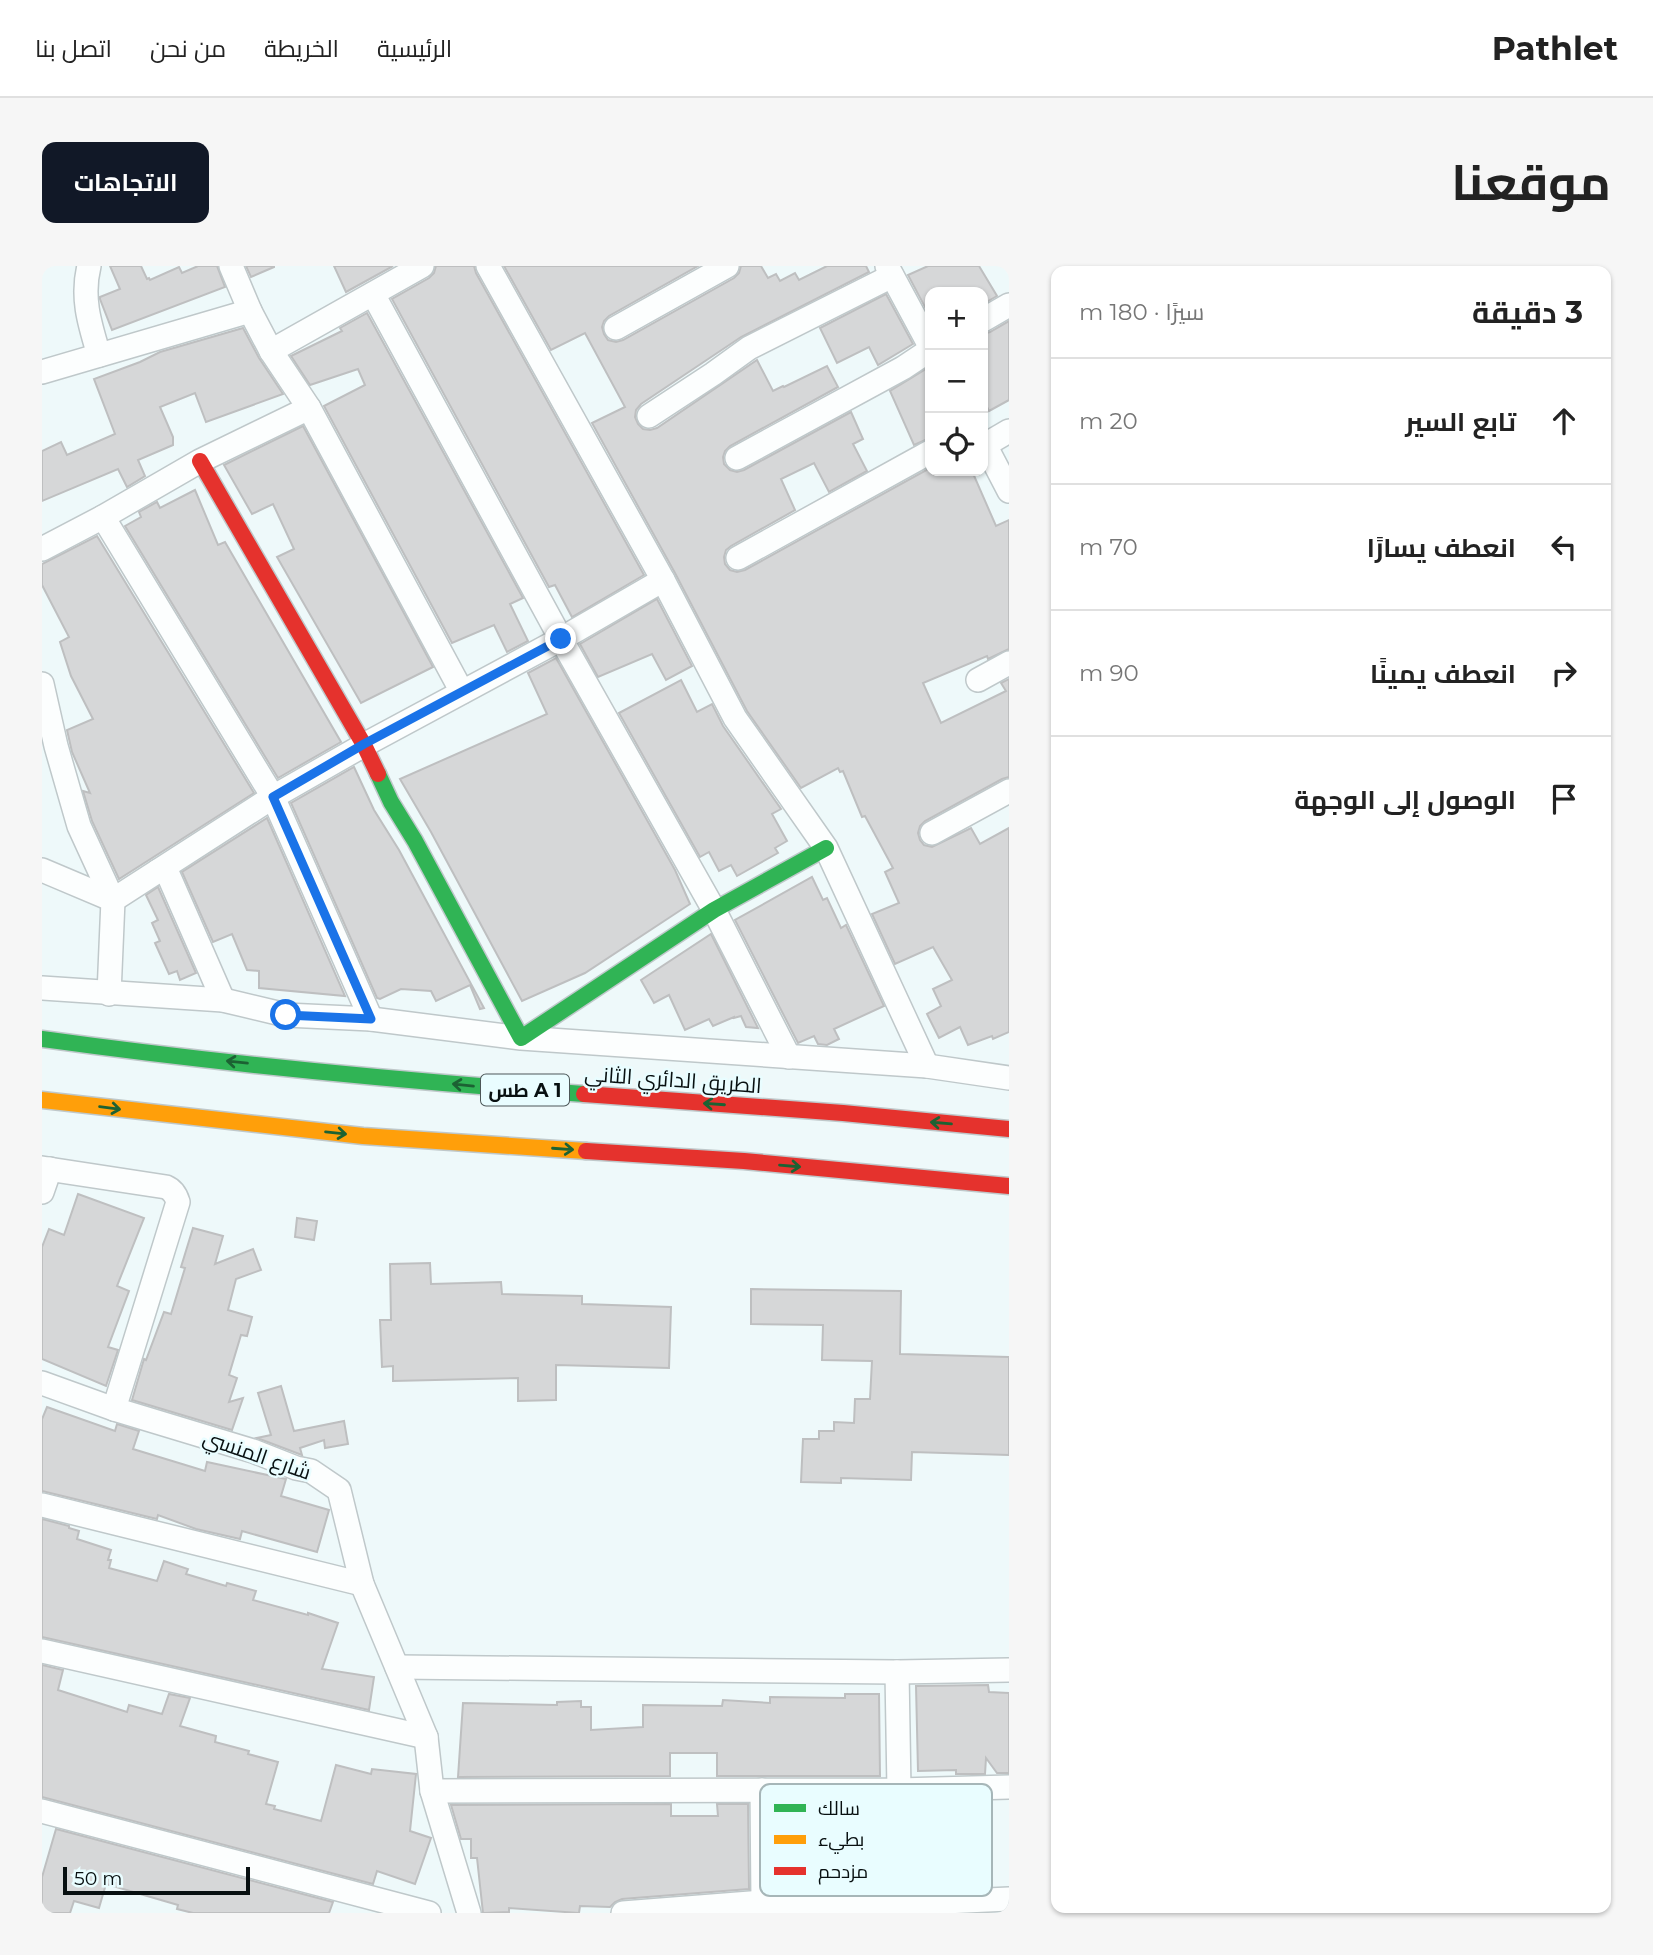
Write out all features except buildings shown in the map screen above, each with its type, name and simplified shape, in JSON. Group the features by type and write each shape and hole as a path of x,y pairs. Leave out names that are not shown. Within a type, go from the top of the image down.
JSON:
{"main road":[{"path":"200,461 364,744 390,802 415,841 522,1038 714,910 826,848"},
{"name":"الطريق الدائري الثاني","path":"42,1039 129,1051 474,1086 1009,1129"},
{"path":"42,1100 363,1136 744,1161 1009,1186"}],"street":[{"path":"89,266 86,311 99,355"},
{"path":"231,266 271,351 309,408 462,692"},
{"path":"271,351 373,295 398,271 422,266"},
{"path":"488,266 663,580 735,718 826,848 927,1066"},
{"path":"616,328 727,266"},
{"path":"649,416 749,348 890,271 925,338"},
{"path":"373,295 561,639 714,910 789,1057"},
{"path":"988,317 1009,305"},
{"path":"42,372 250,311"},
{"path":"737,458 903,368 927,350"},
{"path":"42,549 200,461 309,408"},
{"path":"988,441 1009,431"},
{"path":"988,451 1009,491"},
{"path":"738,558 925,455"},
{"path":"103,517 273,797 371,1019"},
{"path":"113,900 273,797 364,744 561,639 663,580"},
{"path":"978,680 1009,663"},
{"path":"42,684 49,743 79,826 113,900 109,994"},
{"path":"932,834 1009,791"},
{"path":"42,870 113,900"},
{"path":"158,871 167,872 223,1000"},
{"path":"42,988 223,1000 286,1015 371,1019 522,1038 927,1066 1009,1077"},
{"path":"42,1192 46,1169 166,1187 175,1193 178,1202 114,1409"},
{"name":"شارع المنسي","path":"42,1383 114,1409 311,1471 338,1490 362,1584 425,1737 432,1791 469,1913"},
{"path":"42,1505 362,1584"},
{"path":"42,1651 425,1737"},
{"path":"397,1667 897,1672 1009,1670"},
{"path":"897,1672 899,1784"},
{"path":"432,1791 760,1790"},
{"path":"42,1811 429,1913"},
{"path":"763,1896 763,1902"},
{"path":"623,1913 763,1902 901,1908 1009,1899"}],"traffic: fast":[{"path":"378,774 521,1038 714,910 826,848"},
{"path":"42,1039 313,1071 584,1094"}],"traffic: slow":[{"path":"42,1100 363,1136 586,1151"}],"traffic: jam":[{"path":"200,461 364,745 378,774"},
{"path":"584,1094 843,1113 1009,1129"},
{"path":"586,1151 744,1161 1009,1186"}],"route":[{"path":"286,1015 371,1019 273,797 364,744 561,639"}]}
